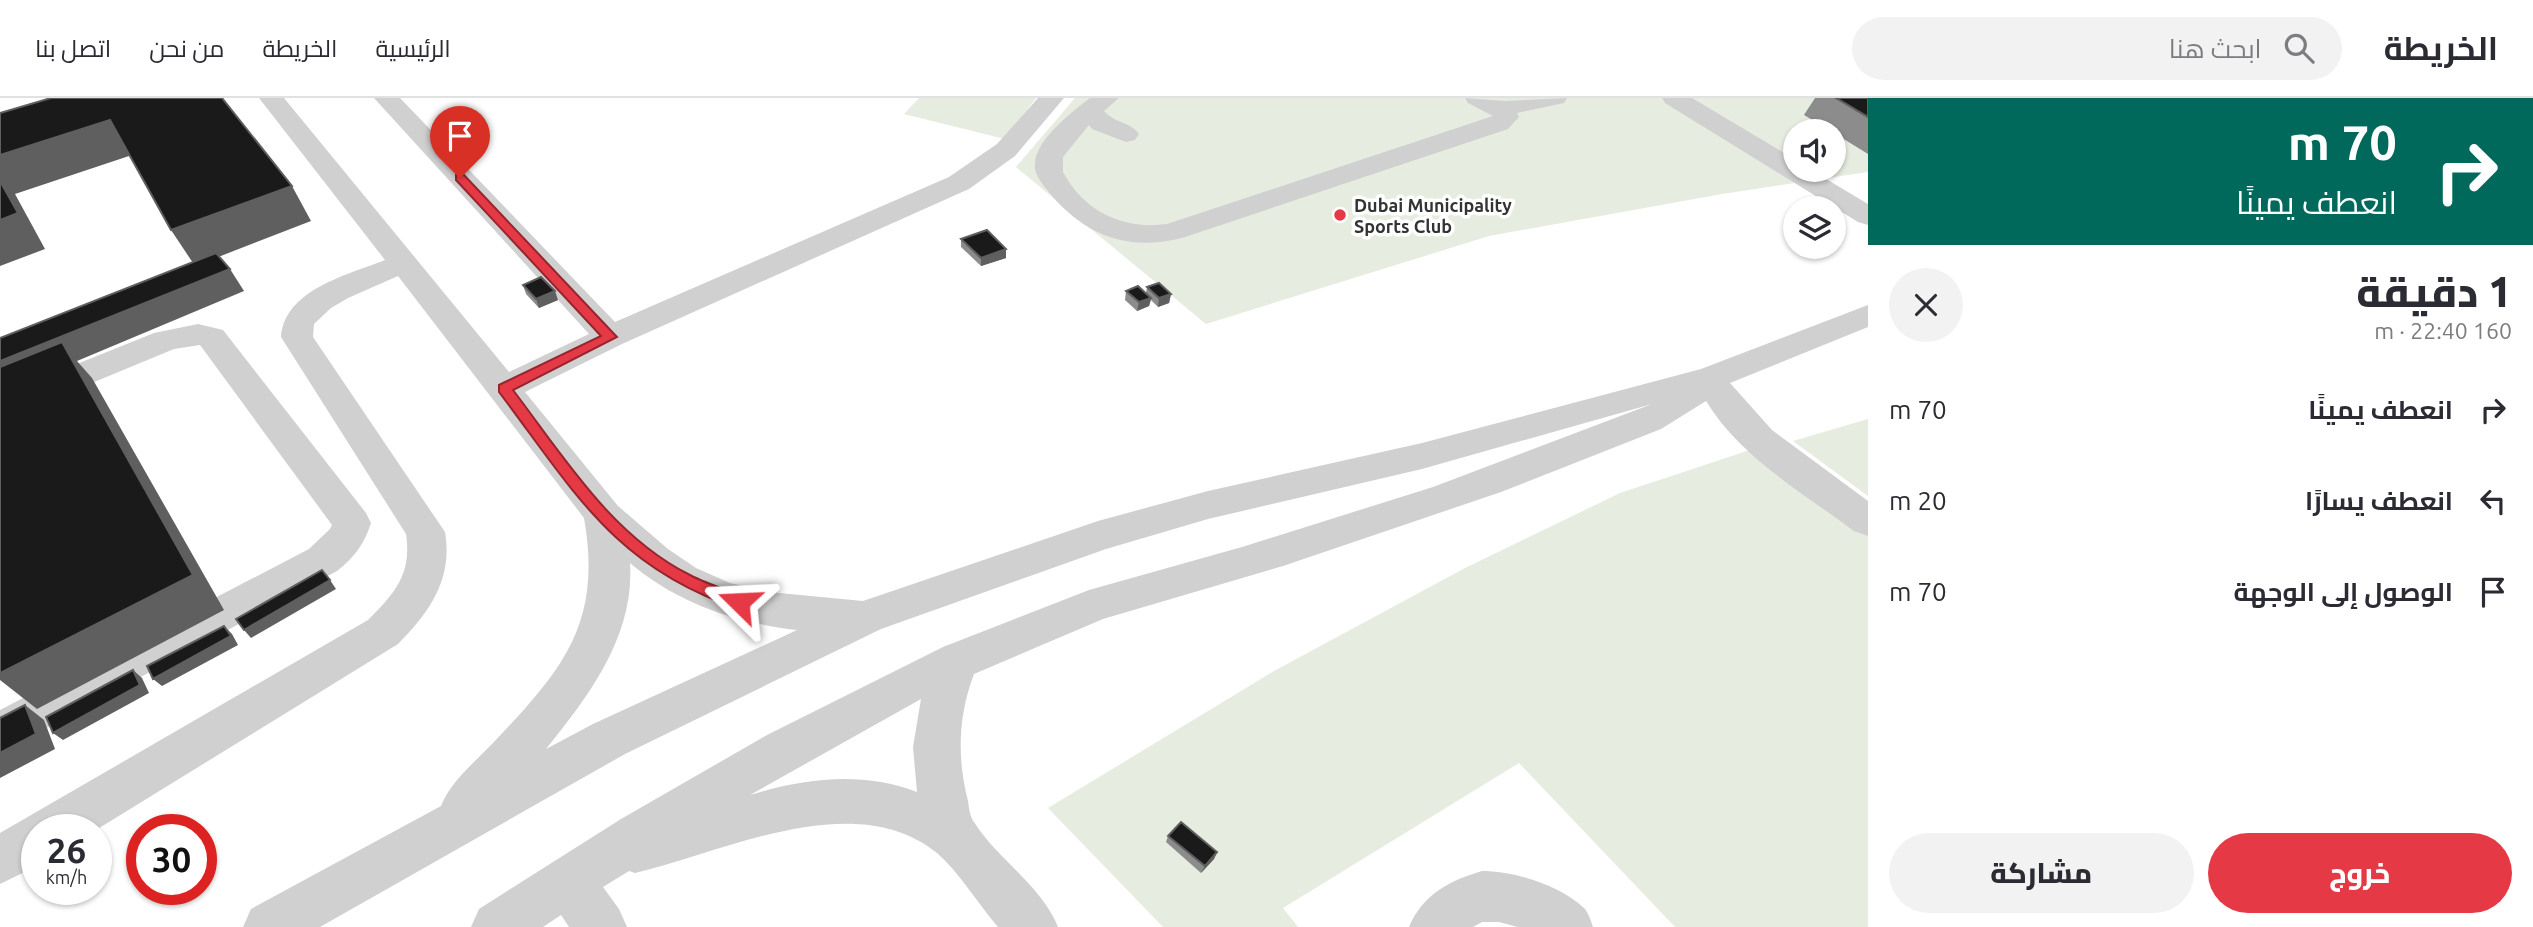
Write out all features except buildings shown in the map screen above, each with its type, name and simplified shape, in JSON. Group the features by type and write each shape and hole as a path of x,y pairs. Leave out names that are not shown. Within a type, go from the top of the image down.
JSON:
{"street":[{"path":"271,98 504,388 603,517 640,550 684,580 739,602 800,615 866,617"},
{"path":"386,98 610,337"},
{"path":"504,388 610,337 959,183 1006,150 1052,98"},
{"path":"1477,98 1502,109 1555,98"},
{"path":"1674,98 1868,216"},
{"path":"1099,104 1052,149 1048,165 1050,173 1089,219 1119,233 1138,236 1172,232 1499,124 1506,117 1502,109"},
{"path":"1099,104 1101,124 1126,134"},
{"path":"78,814 383,632 409,606 425,580 430,554 425,531 297,337 295,328 307,308 320,299 404,263"},
{"path":"269,927 609,739 866,617 1098,536 1208,505 1422,457 1625,399 1710,378 1868,315"},
{"path":"0,409 166,340 198,334 211,337 352,523 343,542 323,560 0,733"},
{"path":"1710,378 1720,399 1738,421 1868,521"},
{"path":"496,927 741,772 852,712 958,660 1093,606 1327,537 1524,469 1663,414 1689,397 1710,378"},
{"path":"443,831 558,700 590,652 608,604 611,558 603,517"},
{"path":"953,835 941,797 935,760 936,723 944,690 958,660"},
{"path":"588,867 813,800 850,800 886,805 921,817 953,835 1032,927"},
{"path":"0,860 21,848"},
{"path":"588,867 601,927"},
{"path":"1435,927 1452,906 1477,897 1507,897 1540,909 1567,927"}],"shaded area":[{"path":"919,98 1036,98 1005,139 904,114"},
{"name":"Dubai Municipality Sports Club","path":"1075,98 1868,98 1868,172 1846,175 1846,119 1783,119 1783,182 1802,182 1489,236 1206,324 1016,167"},
{"path":"1868,419 1868,496 1793,441"},
{"path":"1756,448 1868,532 1868,927 1675,927 1519,763 1283,908 1298,927 1163,927 1048,808 1274,671 1465,568 1620,493"}],"place":[{"name":"Dubai Municipality Sports Club","path":"1340,215"}],"route":[{"path":"460,178 610,337 504,388 603,517 640,550 684,580 739,602"}]}
